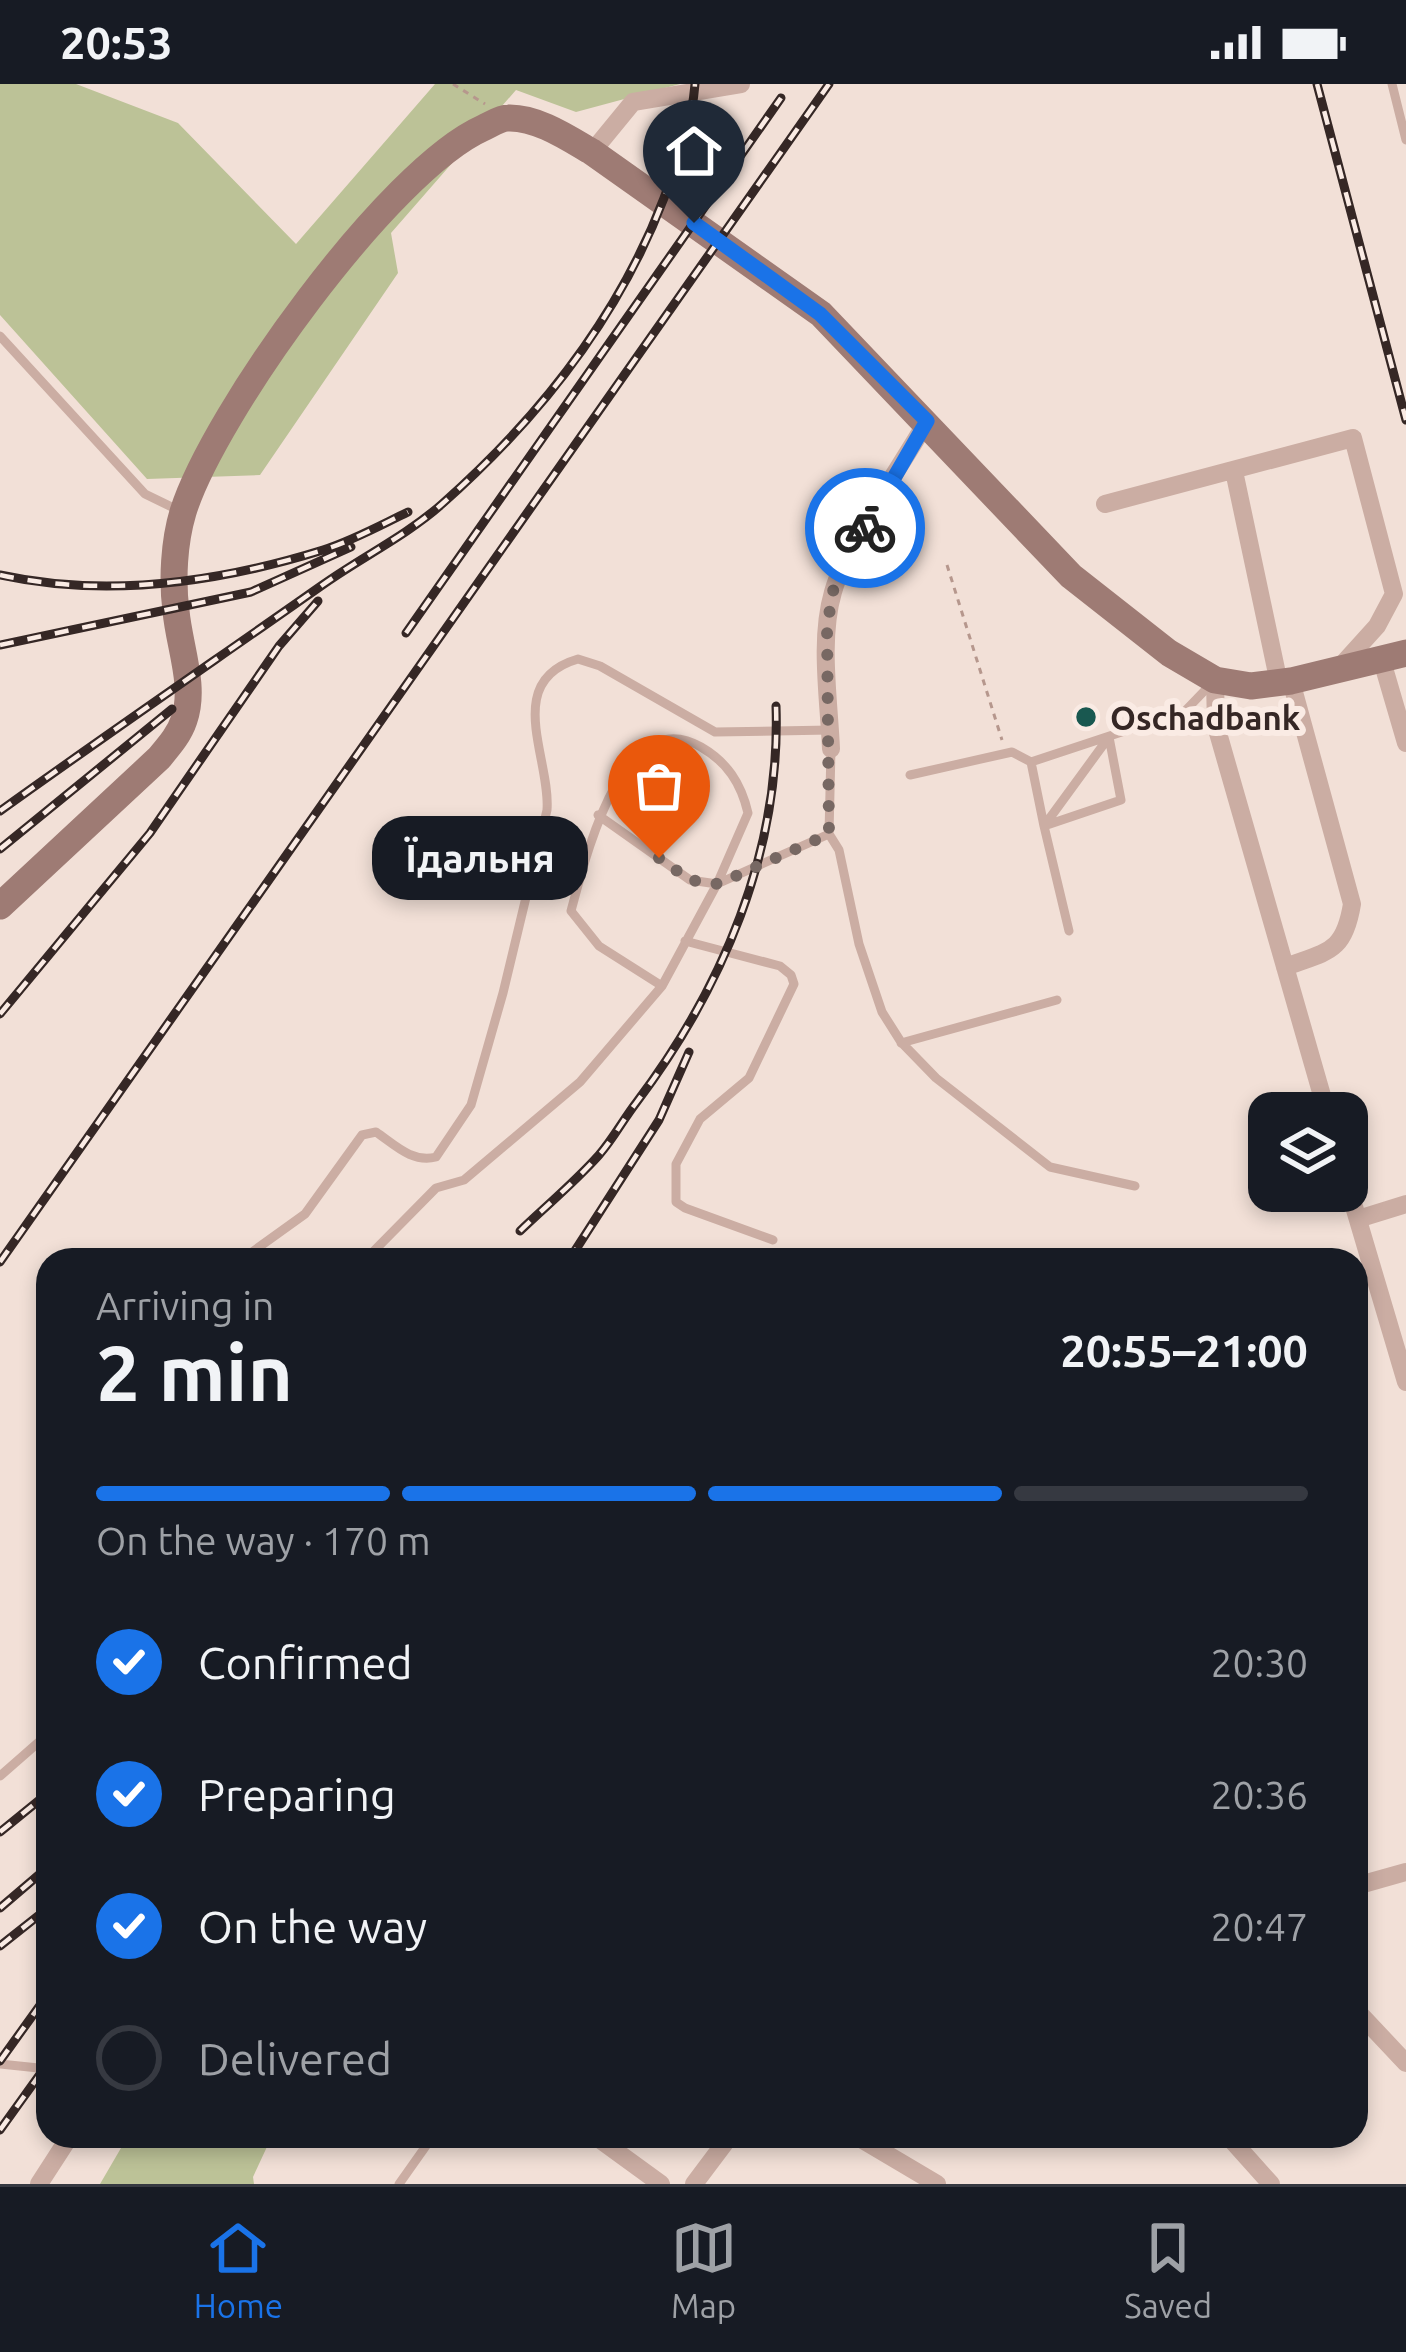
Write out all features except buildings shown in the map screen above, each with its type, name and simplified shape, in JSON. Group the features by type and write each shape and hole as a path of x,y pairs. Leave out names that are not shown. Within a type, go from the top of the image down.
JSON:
{"main road":[{"path":"0,906 176,738 186,716 187,696 174,580 183,512 227,423 280,340 397,192 462,137 507,118 552,129 592,152 820,314 1071,575 1169,653 1214,680 1251,686 1394,657"}],"street":[{"path":"592,152 633,102 741,84"},
{"path":"830,740 827,627 833,591 927,421"},
{"path":"1105,504 1353,438 1394,594 1377,626 1336,671"},
{"path":"1234,470 1285,682 1352,904 1345,937 1335,949 1285,967"},
{"path":"1394,657 1406,742"},
{"path":"1214,680 1216,725 1321,1092"},
{"path":"1358,1219 1406,1204"},
{"path":"1356,1212 1361,1248"},
{"path":"1368,1278 1406,1382"},
{"path":"1368,1883 1406,1872"},
{"path":"1368,2023 1406,2062"},
{"path":"39,2184 62,2148"},
{"path":"612,2148 661,2184"},
{"path":"694,2184 721,2148"},
{"path":"876,2148 937,2184"},
{"path":"1239,2148 1271,2184"}],"lane":[{"path":"1392,84 1406,140"},
{"path":"0,336 145,494 183,512"},
{"path":"258,1248 305,1214 362,1135 376,1132 410,1156 436,1157 471,1106 547,810 548,792 536,737 539,690 549,673 578,659 600,665 715,732 830,740 829,834 839,850 859,944 882,1012 902,1043 936,1078 1050,1168 1135,1186"},
{"path":"910,776 1012,752 1031,762 1185,711 1214,680"},
{"path":"377,1248 436,1188 464,1180 580,1082 662,986 718,884 748,812 735,778 718,757 691,741 673,737 660,740 638,757 598,815 571,910 599,946 662,986"},
{"path":"1044,826 1109,737"},
{"path":"1044,826 1121,800 1109,737"},
{"path":"1031,762 1069,931"},
{"path":"598,815 690,880 718,884 829,834"},
{"path":"686,941 780,966 794,984 749,1078 700,1119 676,1164 673,1182 676,1202 685,1208 773,1240"},
{"path":"902,1043 1057,1000"},
{"path":"0,1776 36,1744"},
{"path":"0,2064 36,2068"},
{"path":"399,2184 424,2148"}],"path":[{"path":"453,84 507,118"},
{"path":"947,565 1006,753"}],"green space":[{"path":"0,84 76,84 178,123 296,244 435,84 680,84 576,112 516,90 391,233 398,273 260,475 147,479 0,315"},
{"path":"121,2148 266,2148 254,2184 100,2184"}],"railway":[{"path":"0,811 413,526 511,437 572,364 623,285 674,170 688,128 695,84"},
{"path":"0,1262 829,84"},
{"path":"1317,84 1406,420"},
{"path":"406,633 781,98"},
{"path":"0,575 122,586 203,578 323,550 408,512"},
{"path":"0,645 251,592 351,547"},
{"path":"0,1014 150,833 279,646 318,601"},
{"path":"520,1231 609,1143 667,1059 719,966 757,866 775,760 776,706"},
{"path":"0,849 172,709"},
{"path":"577,1248 659,1120 689,1052"},
{"path":"0,1832 36,1803"},
{"path":"0,1908 36,1877"},
{"path":"0,1946 36,1918"},
{"path":"0,2061 36,2011"},
{"path":"0,2130 36,2080"}],"way so far":[{"path":"659,858 690,880 718,884 829,834 827,627 833,591 865,528"}],"place":[{"name":"Oschadbank","path":"1086,717"},
{"name":"Їдальня","path":"659,858"}],"route":[{"path":"694,223 820,314 927,421 865,528"}]}
